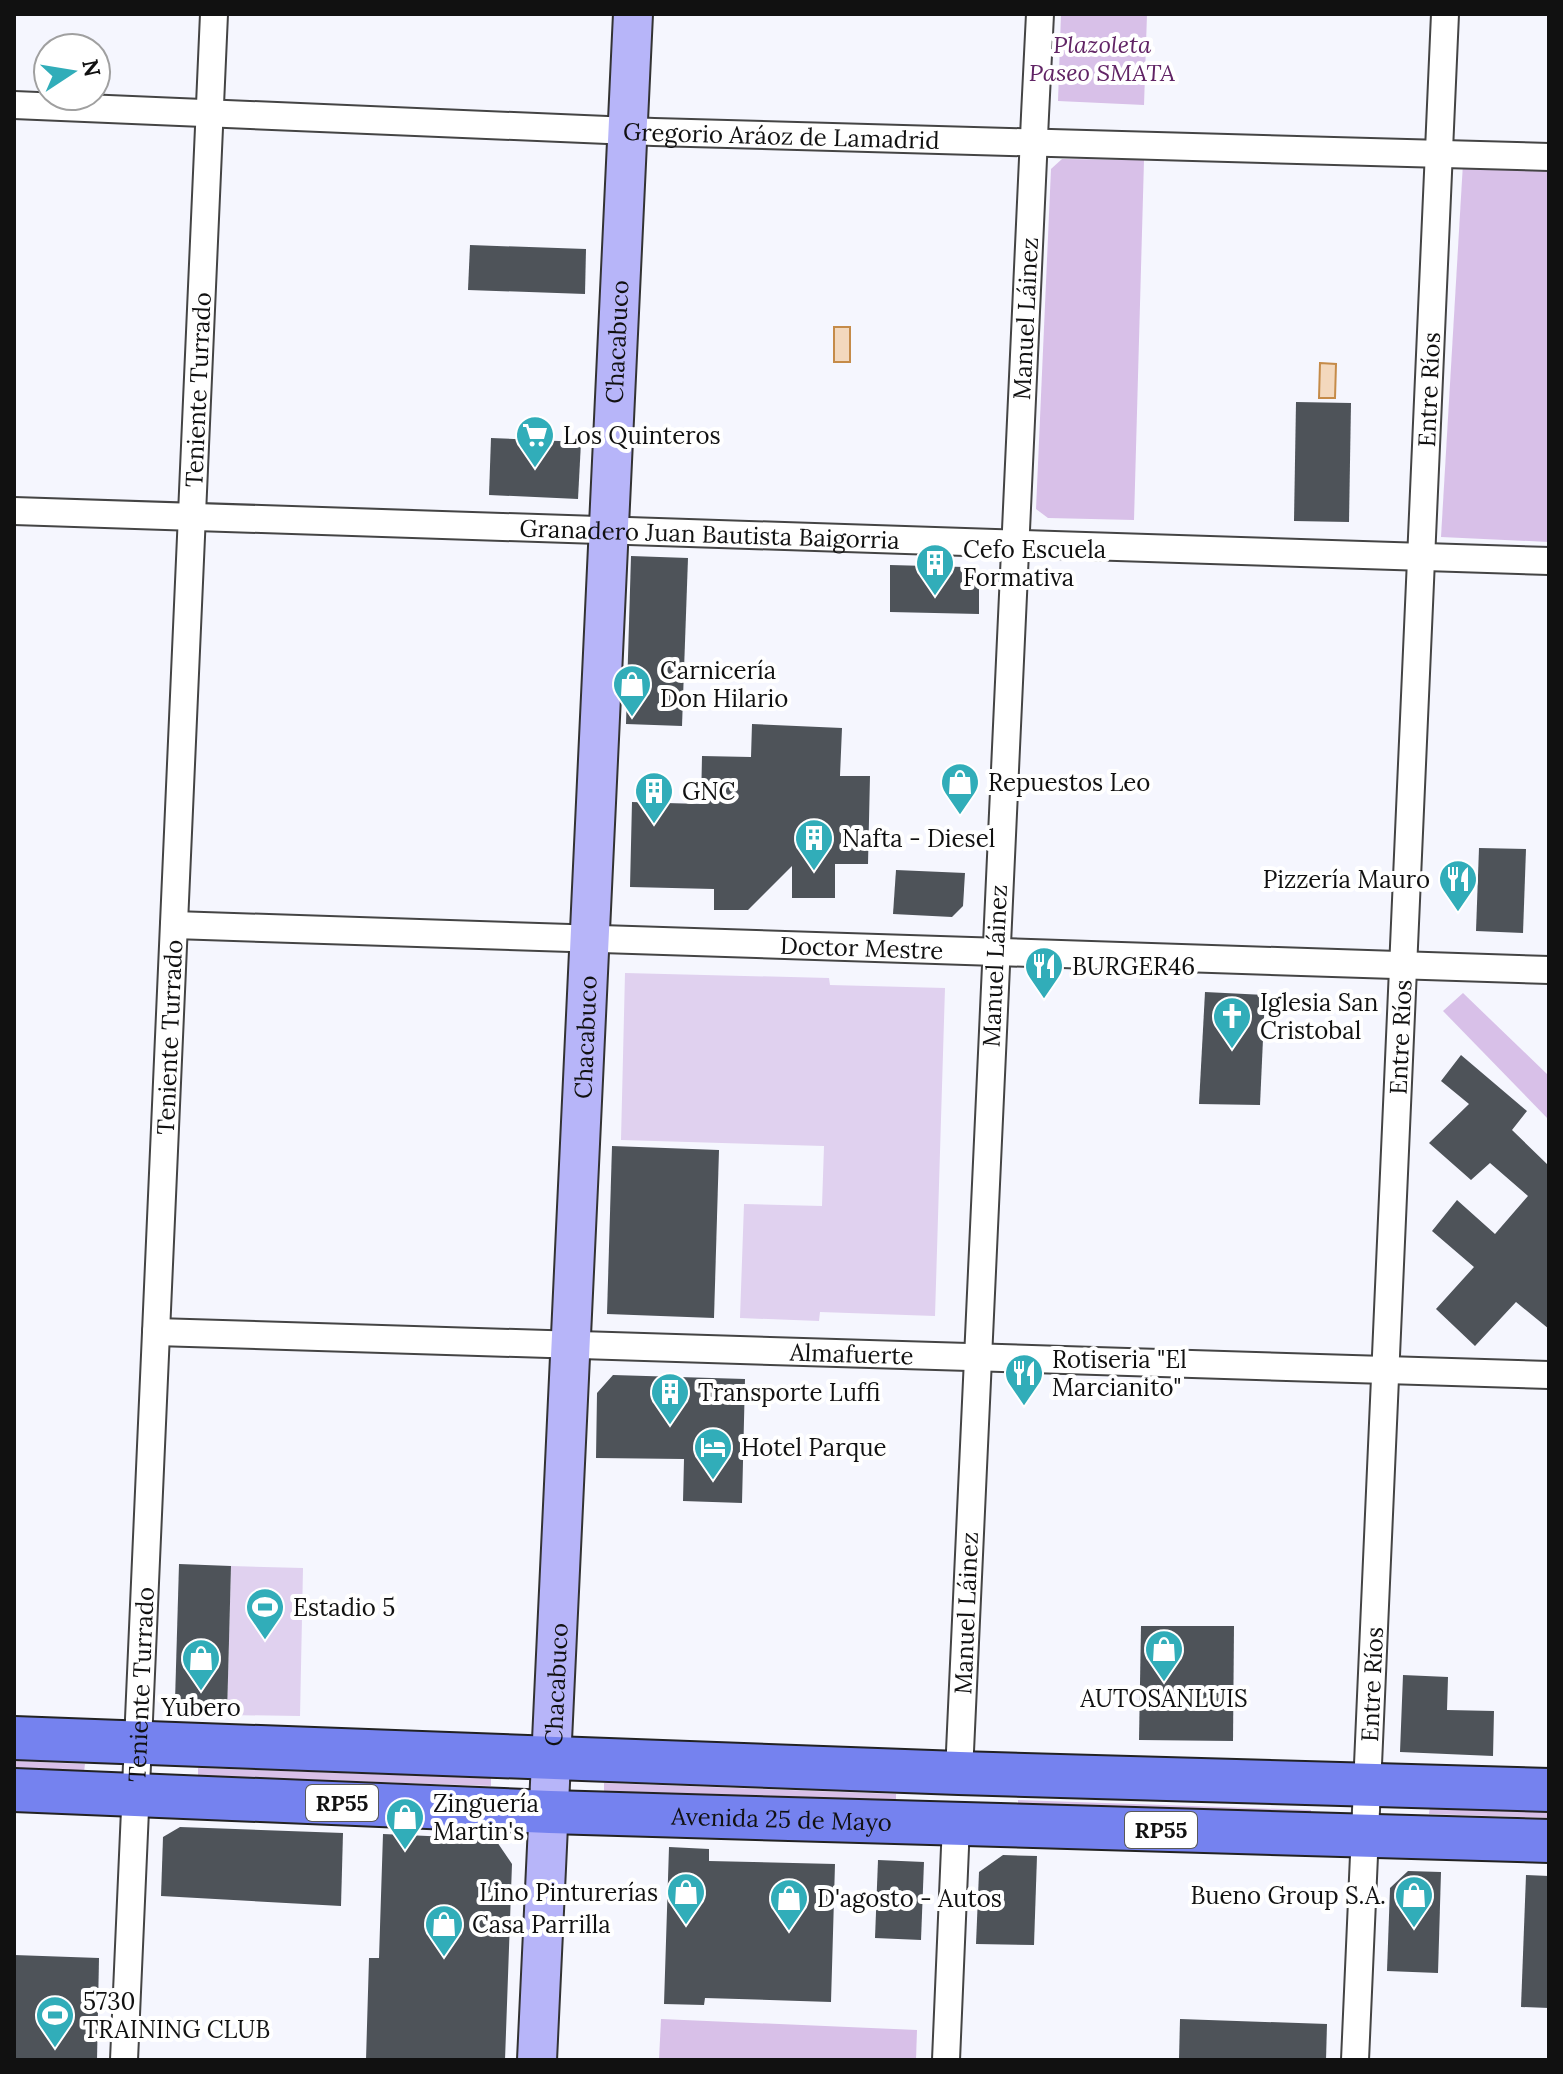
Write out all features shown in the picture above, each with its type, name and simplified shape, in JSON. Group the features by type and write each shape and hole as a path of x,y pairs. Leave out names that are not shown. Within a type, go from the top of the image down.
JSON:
{"main road":[{"name":"Chacabuco","path":"537,2060 554,1757 605,530 633,14"},
{"name":"RP55","path":"14,1738 959,1773 1365,1782 1549,1790"},
{"path":"956,1824 959,1773"},
{"name":"Avenida 25 de Mayo","path":"14,1790 550,1812 1549,1841"}],"street":[{"name":"Teniente Turrado","path":"124,2060 133,1795 138,1742 214,14"},
{"name":"Manuel Láinez","path":"959,1773 992,953 1016,545 1040,14"},
{"name":"Entre Ríos","path":"1355,2060 1445,14"},
{"name":"Gregorio Aráoz de Lamadrid","path":"14,105 626,131 1549,157"},
{"name":"Granadero Juan Bautista Baigorria","path":"14,511 1549,561"},
{"name":"Doctor Mestre","path":"174,925 587,941 1549,970"},
{"name":"Almafuerte","path":"156,1332 1549,1375"},
{"path":"946,2060 956,1824"}],"green space":[{"name":"Plazoleta Paseo SMATA","path":"1061,14 1147,14 1144,105 1058,101"},
{"path":"1062,159 1144,160 1134,520 1048,518 1036,509 1051,169"},
{"path":"1463,163 1549,167 1549,542 1441,537"},
{"path":"1463,993 1549,1076 1549,1120 1443,1011"},
{"path":"14,1761 85,1764 84,1772 14,1769"},
{"path":"198,1768 491,1778 491,1786 198,1776"},
{"path":"604,1783 896,1794 896,1802 604,1791"},
{"path":"1018,1800 1311,1810 1311,1818 1018,1807"},
{"path":"1430,1806 1549,1810 1549,1818 1429,1814"},
{"path":"661,2019 917,2030 916,2060 659,2060"}],"shaded area":[{"path":"834,327 850,327 850,362 834,362"},
{"path":"1320,363 1336,364 1335,398 1319,398"},
{"path":"625,973 829,978 830,985 945,988 935,1316 820,1312 819,1321 740,1318 744,1204 822,1206 824,1146 621,1140"},
{"name":"Estadio 5","path":"231,1566 303,1568 300,1716 227,1715"}],"building":[{"path":"470,245 586,249 585,294 468,290"},
{"path":"1296,402 1351,403 1349,522 1294,521"},
{"name":"Los Quinteros","path":"491,438 581,442 578,499 489,495"},
{"path":"631,556 688,558 682,726 626,724"},
{"name":"Cefo Escuela Formativa","path":"890,565 964,567 979,582 979,614 890,612"},
{"path":"752,724 842,728 840,776 870,776 868,864 835,864 835,898 792,898 792,866 748,910 714,910 714,889 630,887 632,802 701,804 702,756 751,757"},
{"path":"1479,848 1526,849 1523,933 1476,931"},
{"path":"896,870 965,873 963,906 952,917 893,914"},
{"name":"Iglesia San Cristobal","path":"1205,992 1265,995 1260,1105 1199,1104"},
{"path":"1461,1055 1527,1111 1512,1130 1549,1166 1549,1329 1516,1302 1475,1346 1436,1309 1474,1267 1432,1231 1457,1200 1495,1234 1528,1196 1490,1163 1471,1180 1429,1143 1469,1104 1441,1081"},
{"path":"612,1146 719,1150 714,1318 607,1314"},
{"name":"Transporte Luffi","path":"613,1375 745,1379 742,1503 683,1501 684,1459 596,1458 597,1393"},
{"path":"179,1564 231,1566 227,1715 184,1714 175,1701"},
{"path":"1141,1626 1234,1626 1233,1741 1139,1740"},
{"path":"1403,1675 1448,1677 1447,1710 1494,1711 1493,1756 1400,1752"},
{"path":"180,1827 343,1833 341,1906 161,1896 163,1837"},
{"path":"383,1834 495,1839 512,1864 505,2060 366,2060 369,1958 379,1958"},
{"path":"669,1847 709,1849 709,1861 835,1864 831,2002 705,1998 704,2005 664,2004"},
{"path":"1003,1855 1037,1856 1034,1945 976,1944 979,1872"},
{"path":"878,1860 924,1862 921,1940 875,1938"},
{"name":"Bueno Group S.A.","path":"1408,1871 1441,1872 1438,1973 1387,1971 1390,1888"},
{"path":"1526,1875 1549,1876 1549,2008 1521,2007"},
{"path":"14,1955 99,1958 97,2060 14,2060"},
{"path":"1180,2019 1327,2024 1326,2060 1179,2060"}],"place":[{"name":"Los Quinteros","path":"535,469"},
{"name":"Cefo Escuela Formativa","path":"935,597"},
{"name":"Carnicería Don Hilario","path":"632,718"},
{"name":"Repuestos Leo","path":"960,816"},
{"name":"GNC","path":"654,825"},
{"name":"Nafta - Diesel","path":"814,872"},
{"name":"Pizzería Mauro","path":"1458,913"},
{"name":"BURGER46","path":"1044,1000"},
{"name":"Iglesia San Cristobal","path":"1232,1050"},
{"name":"Rotiseria \"El Marcianito\"","path":"1024,1407"},
{"name":"Transporte Luffi","path":"670,1426"},
{"name":"Hotel Parque","path":"713,1481"},
{"name":"Estadio 5","path":"265,1641"},
{"name":"AUTOSANLUIS","path":"1164,1683"},
{"name":"Yubero","path":"201,1692"},
{"name":"Zinguería Martin's","path":"405,1851"},
{"name":"Lino Pinturerías","path":"686,1926"},
{"name":"Bueno Group S.A.","path":"1414,1929"},
{"name":"D'agosto - Autos","path":"789,1932"},
{"name":"Casa Parrilla","path":"444,1958"},
{"name":"5730 TRAINING CLUB","path":"55,2049"}]}
